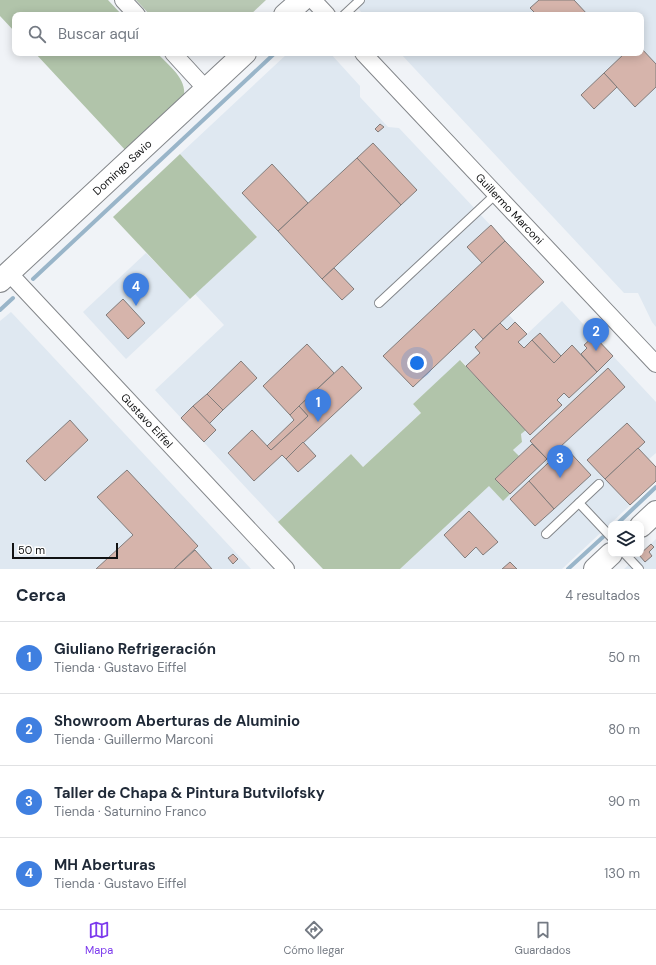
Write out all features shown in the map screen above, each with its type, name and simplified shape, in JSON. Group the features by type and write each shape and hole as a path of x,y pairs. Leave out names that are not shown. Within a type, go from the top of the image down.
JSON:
{"street":[{"path":"123,0 134,12"},
{"path":"288,12 302,0"},
{"path":"313,0 324,12"},
{"path":"176,56 206,89"},
{"name":"Domingo Savio","path":"5,277 242,56"},
{"name":"Guillermo Marconi","path":"366,56 656,364"},
{"name":"Gustavo Eiffel","path":"5,277 286,569"},
{"path":"644,523 656,512"},
{"path":"595,569 608,557"}],"lane":[{"path":"347,12 360,0"},
{"path":"379,303 496,194"},
{"path":"546,534 599,484"},
{"path":"579,503 608,534"},
{"path":"628,557 639,569"}],"shaded area":[{"path":"350,0 656,0 656,327 638,293 624,293 403,56 644,56 644,12 361,12"},
{"path":"285,56 333,56 360,86 360,97 388,127 399,128 544,282 509,315 527,334 562,301 594,336 584,345 587,348 581,354 597,371 613,356 656,402 656,453 649,459 656,481 613,521 608,521 608,526 562,569 400,569 489,485 503,501 495,479 518,457 513,450 522,442 521,434 526,430 461,360 413,404 421,413 363,467 351,454 278,522 155,390 224,325 195,294 257,237 180,154"},
{"path":"146,253 190,299 126,359 83,312"},
{"path":"11,312 251,569 0,569 0,321"},
{"path":"656,539 656,569 624,569 637,557 644,557 644,550"}],"green space":[{"path":"0,0 108,0 119,12 12,12 12,29 0,16"},
{"path":"136,0 266,0 253,12 147,12"},
{"path":"38,56 160,56 172,68 183,84 184,97 128,153"},
{"path":"180,154 257,237 190,299 113,217"},
{"path":"460,360 526,430 521,434 522,442 513,450 519,456 495,479 510,494 503,501 489,486 400,569 323,569 278,522 351,454 363,467 421,413 413,404"}],"building":[{"path":"539,0 574,0 585,12 534,12 530,8"},
{"path":"644,51 656,64 656,87 635,107 604,73 622,56 644,56"},
{"path":"604,73 617,87 594,109 581,95"},
{"path":"380,124 384,127 378,132 375,129"},
{"path":"373,143 417,190 401,205 357,158"},
{"path":"357,158 401,205 322,279 278,231"},
{"path":"272,164 308,203 278,231 242,193"},
{"path":"491,225 505,241 482,263 467,247"},
{"path":"505,241 544,282 483,339 474,329 413,387 383,356"},
{"path":"334,268 354,289 342,300 322,279"},
{"path":"123,299 145,323 128,339 106,315"},
{"path":"515,322 527,334 518,342 524,348 532,340 554,363 572,345 597,372 569,398 564,393 557,400 562,405 530,435 466,366 480,353 475,347 500,323 507,330"},
{"path":"540,333 561,356 554,363 532,340"},
{"path":"594,336 613,356 597,372 581,354 587,348 584,345"},
{"path":"307,344 334,373 290,415 263,386"},
{"path":"241,361 257,378 223,410 207,394"},
{"path":"342,366 362,388 286,459 282,455 254,481 228,453 252,430 271,450 308,416 299,406"},
{"path":"608,368 625,387 547,459 530,441"},
{"path":"207,394 223,410 209,424 193,406"},
{"path":"193,406 216,430 204,442 181,418"},
{"path":"299,406 308,416 271,450 267,446 294,420 290,415"},
{"path":"70,420 88,440 45,481 26,461"},
{"path":"627,423 645,442 605,479 587,460"},
{"path":"303,442 316,456 298,472 286,459"},
{"path":"532,444 547,459 510,494 495,479"},
{"path":"565,447 591,475 554,509 529,481"},
{"path":"638,448 656,467 656,481 630,505 605,479"},
{"path":"127,470 198,546 174,569 96,569 133,535 97,497"},
{"path":"529,481 554,509 535,526 510,499"},
{"path":"469,511 498,542 483,555 476,547 465,558 444,535"},
{"path":"651,544 654,547 649,552 652,556 645,562 641,557 644,557 644,550"},
{"path":"195,550 212,569 174,569"},
{"path":"233,554 238,559 233,564 228,558"},
{"path":"510,562 517,569 502,569"}],"waterway":[{"path":"33,279 272,56"},
{"path":"0,310 13,298"},
{"path":"620,521 656,487"},
{"path":"568,569 603,537"}],"place":[{"name":"MH Aberturas","path":"136,306"},
{"name":"Showroom Aberturas de Aluminio","path":"596,351"},
{"name":"Giuliano Refrigeración","path":"318,422"},
{"name":"Taller de Chapa & Pintura Butvilofsky","path":"560,478"}]}
